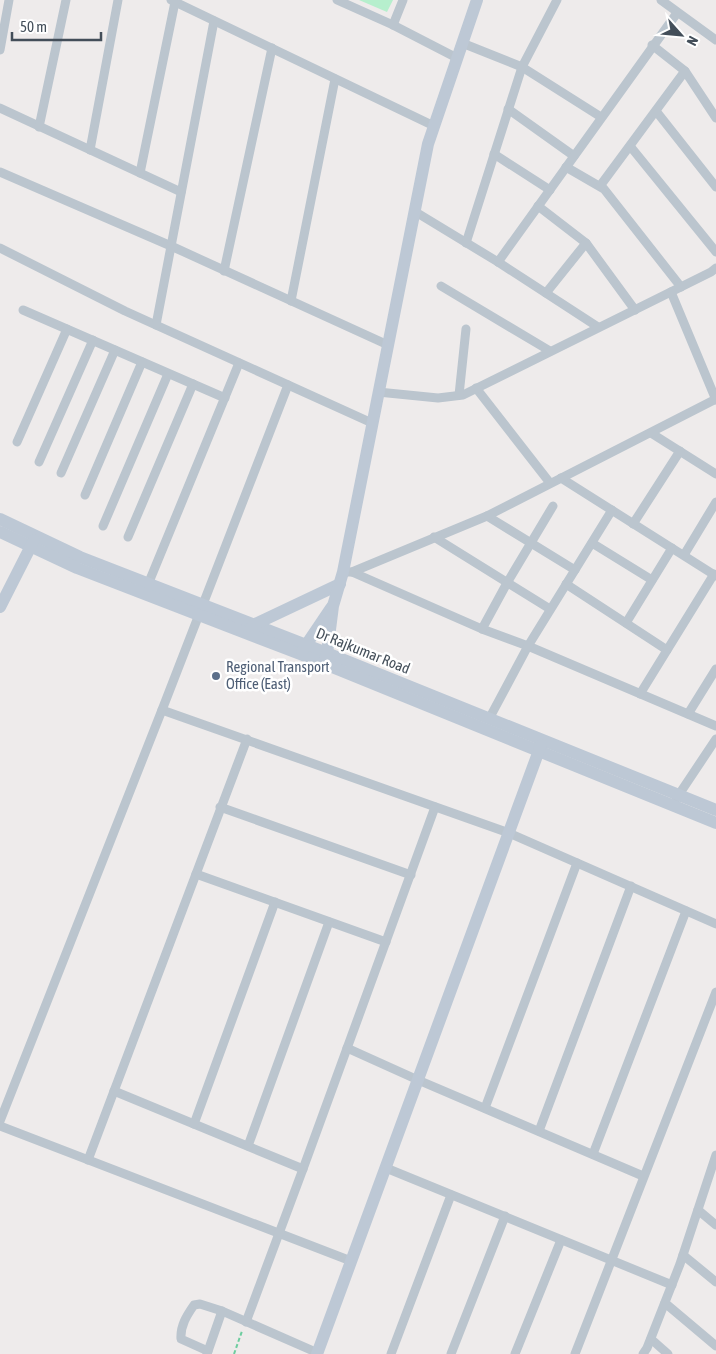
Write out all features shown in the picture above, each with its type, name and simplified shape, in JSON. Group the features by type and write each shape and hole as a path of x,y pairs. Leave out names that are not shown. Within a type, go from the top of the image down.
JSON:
{"street":[{"path":"0,50 9,0"},
{"path":"40,126 66,0"},
{"path":"90,150 118,0"},
{"path":"336,0 393,25 457,58"},
{"path":"393,25 403,0"},
{"path":"325,658 333,606 345,576 372,423 428,144 477,0"},
{"path":"466,243 522,68 557,0"},
{"path":"661,0 716,40"},
{"path":"140,173 173,1 434,126"},
{"path":"498,262 652,45 677,13"},
{"path":"156,325 214,20"},
{"path":"462,43 522,68 601,118"},
{"path":"652,45 685,71 716,118"},
{"path":"224,271 272,48"},
{"path":"600,186 685,71"},
{"path":"291,301 335,79"},
{"path":"0,108 181,192"},
{"path":"508,108 574,156"},
{"path":"656,110 716,187"},
{"path":"630,146 716,252"},
{"path":"494,154 550,190"},
{"path":"566,167 604,189 682,287"},
{"path":"0,172 171,246 388,345"},
{"path":"538,206 586,243 635,310"},
{"path":"414,211 498,262 598,327"},
{"path":"546,293 586,243"},
{"path":"0,248 156,325 372,423"},
{"path":"378,392 438,398 459,395 714,271"},
{"path":"441,286 550,351"},
{"path":"250,629 345,576 487,516 716,400 671,292"},
{"path":"23,310 225,398"},
{"path":"16,442 67,329"},
{"path":"459,395 466,329"},
{"path":"39,462 93,340"},
{"path":"61,473 115,350"},
{"path":"85,495 142,362"},
{"path":"149,582 239,362"},
{"path":"102,526 168,374"},
{"path":"128,538 193,384"},
{"path":"0,1120 288,385"},
{"path":"476,388 550,483"},
{"path":"651,432 716,474"},
{"path":"633,524 680,451"},
{"path":"561,478 715,575 640,694"},
{"path":"684,555 716,502"},
{"path":"482,629 530,544 554,506"},
{"path":"489,719 528,646 612,510"},
{"path":"487,516 575,570"},
{"name":"Dr Rajkumar Road","path":"0,519 77,568 200,610 489,719 541,746"},
{"name":"Dr Rajkumar Road","path":"0,532 80,556 149,582 200,610"},
{"path":"434,537 550,609"},
{"path":"0,607 34,541"},
{"path":"592,543 652,580"},
{"path":"626,623 672,548"},
{"path":"345,576 528,646 716,726"},
{"path":"566,584 667,650"},
{"path":"302,650 333,606"},
{"name":"Dr Rajkumar Road","path":"325,658 675,800 716,823"},
{"path":"688,714 716,669"},
{"path":"162,710 509,833 716,924"},
{"path":"88,1160 246,739"},
{"path":"675,800 716,739"},
{"path":"222,1311 208,1353 181,1339 185,1318 194,1305 200,1304 222,1311 317,1353 541,746"},
{"name":"Dr Rajkumar Road","path":"675,800 716,810"},
{"path":"246,1322 435,807"},
{"path":"220,808 410,875"},
{"path":"485,1108 577,863"},
{"path":"196,874 386,942"},
{"path":"539,1131 630,886"},
{"path":"194,1124 275,902"},
{"path":"593,1154 686,910"},
{"path":"248,1146 329,922"},
{"path":"575,1354 610,1260 716,992"},
{"path":"347,1048 644,1176"},
{"path":"114,1091 303,1170"},
{"path":"0,1126 351,1261"},
{"path":"643,1354 683,1255 714,1168 716,1154"},
{"path":"386,1168 672,1285"},
{"path":"390,1354 451,1195"},
{"path":"698,1210 716,1225"},
{"path":"451,1354 504,1216"},
{"path":"515,1354 561,1240"},
{"path":"683,1255 716,1282"},
{"path":"665,1303 716,1346"},
{"path":"650,1339 668,1354"}],"path":[{"path":"234,1354 246,1322"}],"green space":[{"path":"359,0 393,0 387,12"}],"place":[{"name":"Regional Transport Office (East)","path":"216,676"}]}
